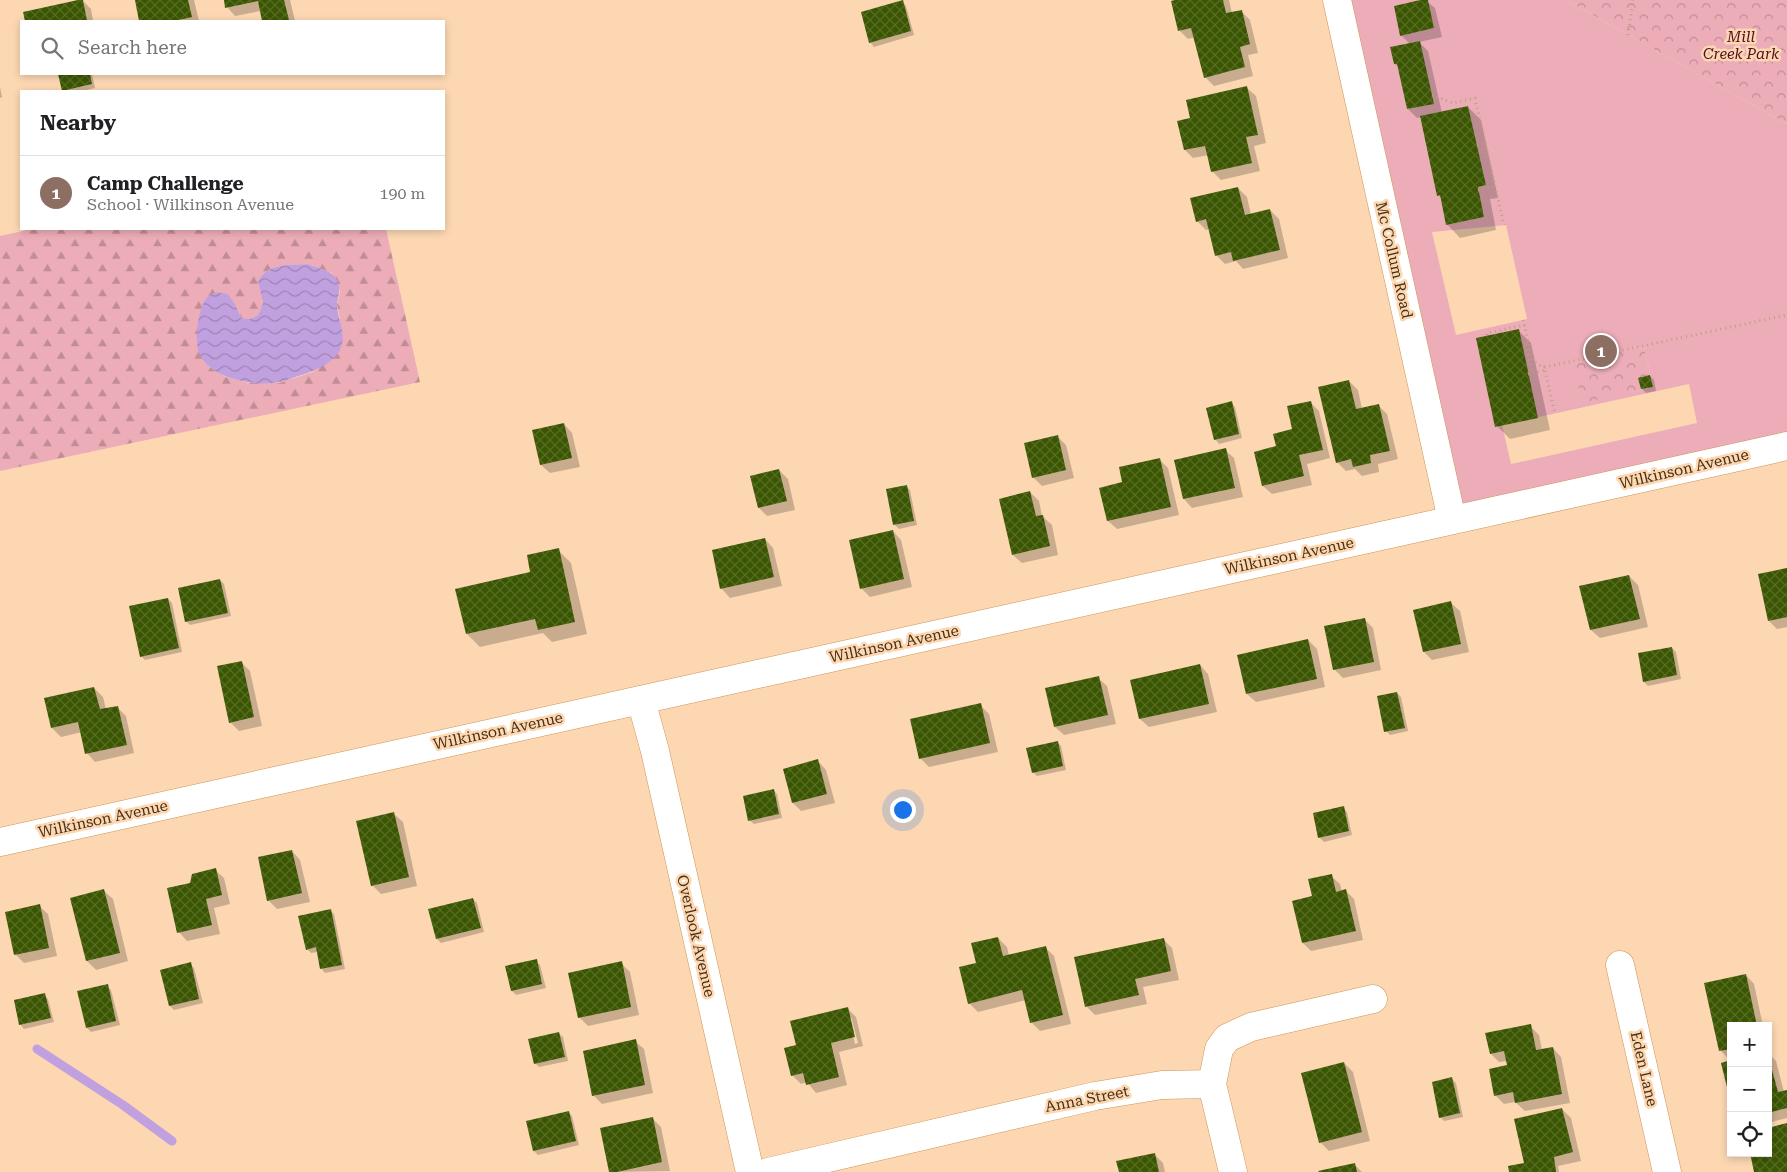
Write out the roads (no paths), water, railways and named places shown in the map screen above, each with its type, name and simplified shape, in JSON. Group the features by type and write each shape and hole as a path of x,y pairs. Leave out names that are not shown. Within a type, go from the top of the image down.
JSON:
{"street":[{"name":"Mc Collum Road","path":"1337,0 1452,520"},
{"name":"Wilkinson Avenue","path":"0,842 1787,446"},
{"name":"Overlook Avenue","path":"641,700 657,761 750,1172"},
{"name":"Eden Lane","path":"1620,965 1667,1172"},
{"path":"1233,1172 1212,1084 1219,1049 1227,1038 1235,1033 1251,1028 1373,999"},
{"name":"Anna Street","path":"768,1172 1095,1096 1162,1085 1212,1084"}],"water":[{"path":"308,264 332,274 338,283 337,306 343,337 341,347 334,358 310,372 284,381 270,383 246,382 234,379 223,375 205,362 199,353 197,331 200,313 206,299 210,295 217,293 228,294 241,318 250,319 258,315 263,303 258,281 262,275 280,266"}],"waterway":[{"path":"37,1049 123,1105 172,1141"}],"place":[{"name":"Camp Challenge","path":"1601,351"}],"park label":[{"name":"Mill Creek Park","path":"1741,46"}]}
